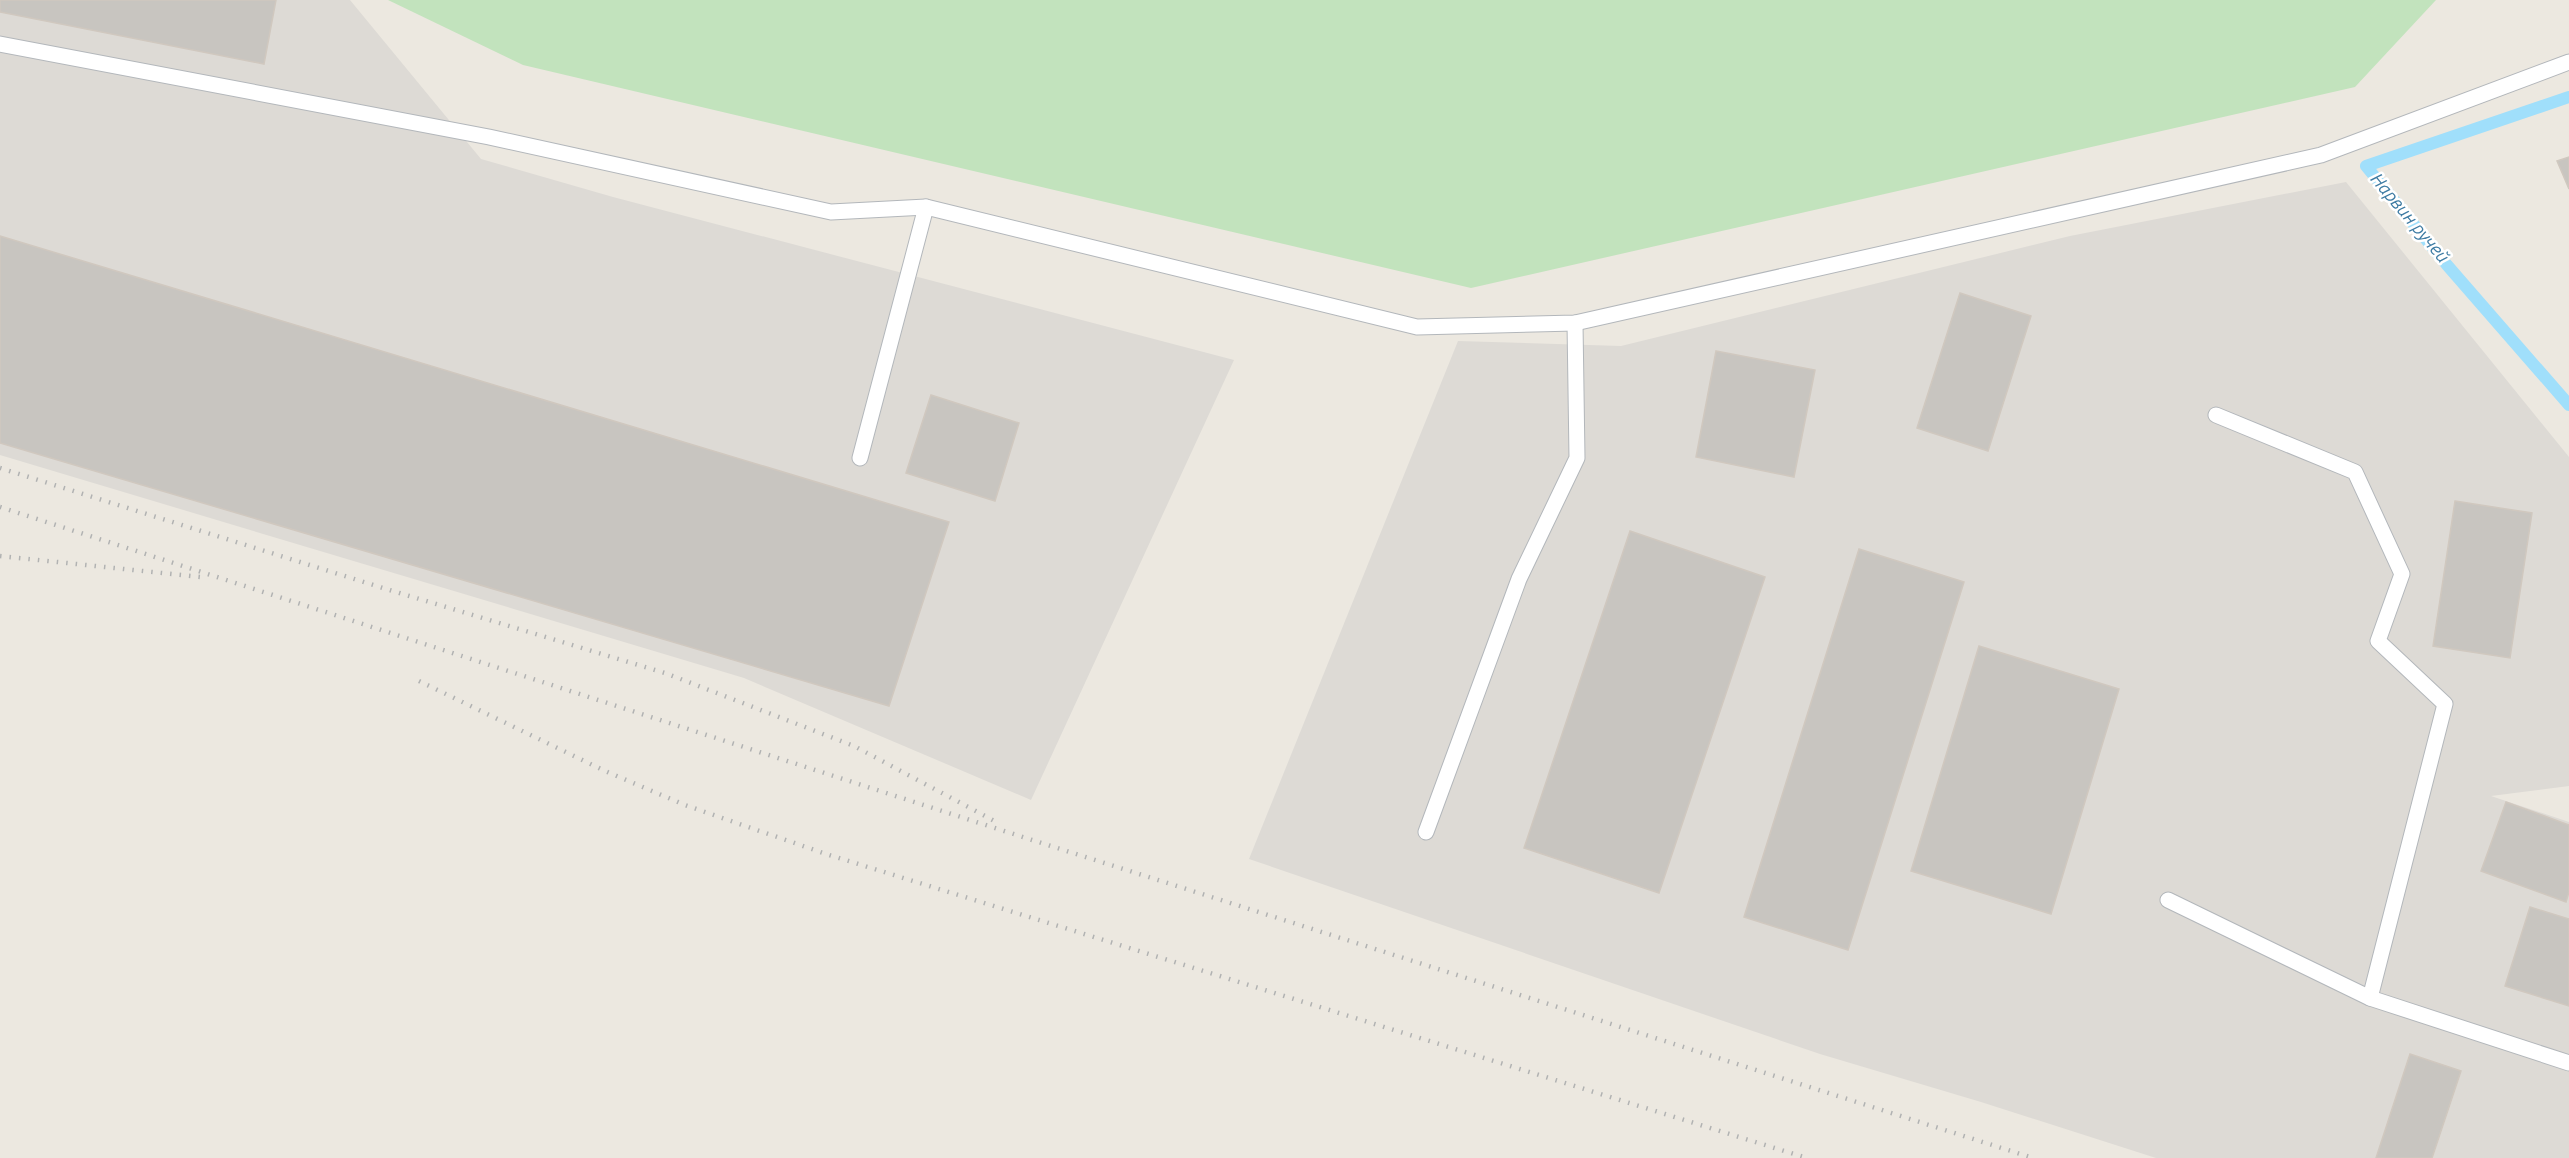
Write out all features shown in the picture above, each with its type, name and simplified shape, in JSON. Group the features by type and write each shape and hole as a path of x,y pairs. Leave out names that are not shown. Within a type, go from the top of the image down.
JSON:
{"lane":[{"path":"0,44 489,137 831,212 926,207 1417,327 1575,323 2321,155 2569,62"},
{"path":"860,458 926,207"},
{"path":"1426,832 1520,579 1577,458 1575,323"},
{"path":"2216,415 2355,472 2402,574 2378,641 2445,704 2370,998"},
{"path":"2168,900 2370,998 2569,1063"}],"shaded area":[{"path":"0,0 350,0 481,159 613,197 1234,360 1031,800 744,678 0,455"},
{"path":"2346,182 2569,457 2569,786 2491,796 2569,822 2569,1158 2156,1158 1820,1054 1249,859 1458,341 1621,346 2070,236"}],"green space":[{"path":"388,0 2436,0 2355,87 1471,288 523,65"}],"building":[{"path":"0,0 276,0 264,64 0,12"},
{"path":"2569,157 2569,189 2557,161"},
{"path":"0,236 949,522 889,706 0,443"},
{"path":"1960,293 2031,316 1988,451 1917,428"},
{"path":"1716,351 1815,370 1794,477 1696,457"},
{"path":"931,395 1019,423 995,501 906,473"},
{"path":"2455,501 2532,513 2510,658 2433,646"},
{"path":"1630,531 1765,577 1659,893 1524,848"},
{"path":"1859,549 1964,582 1848,950 1744,917"},
{"path":"1979,646 2119,689 2051,914 1911,871"},
{"path":"2506,802 2569,825 2569,892 2566,902 2481,871"},
{"path":"2530,907 2569,919 2569,1006 2505,986"},
{"path":"2410,1054 2461,1071 2432,1158 2376,1158"}],"waterway":[{"name":"Нарвин ручей","path":"2569,97 2366,166 2447,265 2569,405"}],"railway":[{"path":"0,468 383,588 665,673 854,746 1000,824"},
{"path":"0,507 1029,839 2033,1158"},
{"path":"0,556 200,577"},
{"path":"419,681 605,771 685,805 826,854 1807,1158"}]}
